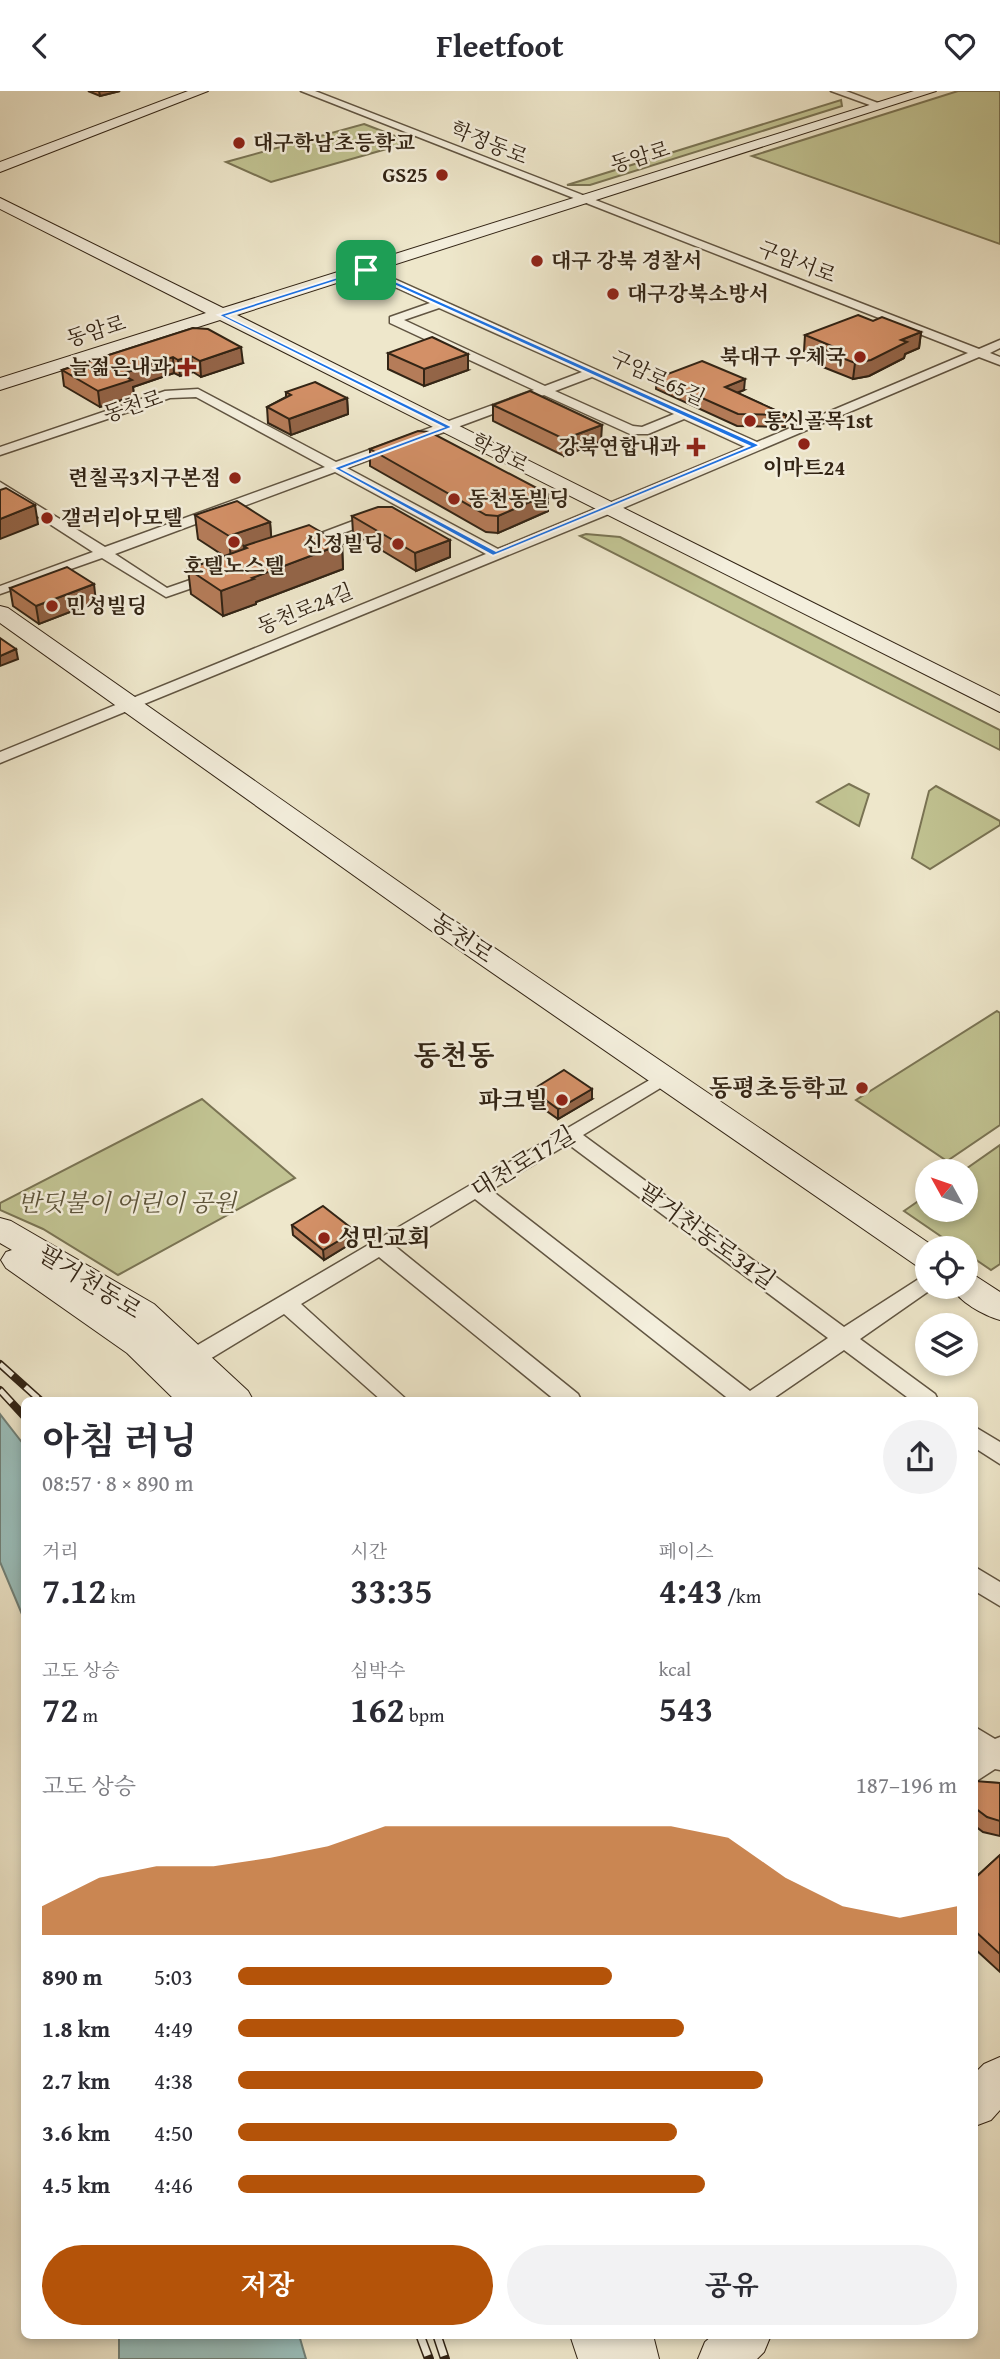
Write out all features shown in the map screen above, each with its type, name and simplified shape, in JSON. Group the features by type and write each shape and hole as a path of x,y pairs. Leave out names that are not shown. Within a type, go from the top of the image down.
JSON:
{"main road":[{"path":"0,167 201,91"},
{"name":"동암로","path":"0,384 929,91"},
{"name":"학정로","path":"0,203 1000,705"},
{"name":"동천로","path":"1,600 130,703 439,923 915,1249"},
{"name":"팔거천동로","path":"0,1229 142,1312 233,1397"},
{"name":"팔거천동로","path":"0,1252 139,1344 193,1397"},
{"path":"978,1293 1000,1308"},
{"path":"978,2101 1000,2078"},
{"path":"595,2339 602,2359"},
{"path":"630,2339 635,2359"},
{"path":"722,2359 743,2339"}],"street":[{"name":"학정동로","path":"306,91 580,199"},
{"path":"836,91 881,106"},
{"name":"구암서로","path":"580,199 1000,361"},
{"path":"366,270 441,303"},
{"path":"441,303 394,320 635,431 685,414"},
{"name":"구암로65길","path":"441,303 755,446"},
{"path":"611,508 1000,344"},
{"name":"동천로","path":"1,600 104,553 594,372"},
{"name":"동천로","path":"0,451 169,394 198,393 336,468"},
{"path":"336,468 496,554"},
{"path":"0,486 166,593 229,570"},
{"path":"279,551 405,505"},
{"name":"동천로24길","path":"0,758 611,508"},
{"name":"대천로17길","path":"192,1359 665,1077"},
{"name":"팔거천동로34길","path":"569,1135 923,1397"},
{"path":"477,1190 742,1397"},
{"path":"381,1247 566,1397"},
{"path":"758,1397 915,1290"},
{"path":"286,1303 393,1397"},
{"path":"978,1438 1000,1455"},
{"path":"978,1579 1000,1596"}],"green space":[{"path":"958,91 1000,91 1000,244 752,156"},
{"path":"841,100 842,106 590,185 567,185"},
{"path":"364,124 411,142 271,182 226,162"},
{"path":"586,534 620,537 1000,730 1000,750 580,536"},
{"path":"849,784 869,794 859,826 817,802"},
{"path":"936,786 1000,821 1000,825 930,869 912,858 929,791"},
{"path":"997,1011 1000,1013 1000,1125 950,1159 944,1159 856,1100"},
{"name":"반딧불이 어린이 공원","path":"202,1099 295,1178 118,1275 43,1229 0,1210 0,1203"},
{"path":"1000,1145 1000,1264 991,1270 978,1261 978,1236 940,1236 920,1222 978,1222 978,1160"},
{"path":"915,1203 915,1219 904,1211"}],"water":[{"path":"0,1414 21,1441 21,1612 0,1562"},
{"path":"119,2339 300,2339 306,2359 119,2359"}],"building":[{"path":"858,315 873,321 882,317 921,332 901,340 907,342 871,360 855,363 824,351 834,347 805,335"},
{"path":"193,328 208,329 241,347 200,361 191,356 178,360 173,357 121,374 132,380 98,391 62,370"},
{"path":"432,337 468,354 424,369 388,353"},
{"path":"702,361 745,379 725,387 786,415 738,414 657,378"},
{"path":"315,382 347,398 289,419 267,407 291,395 286,392"},
{"path":"530,391 602,425 564,439 493,405"},
{"path":"418,431 430,432 548,494 498,516 486,515 370,449"},
{"path":"6,488 35,505 0,519 0,490"},
{"path":"237,501 270,522 229,536 195,515"},
{"path":"378,507 392,507 450,540 415,553 352,516"},
{"path":"309,525 342,544 221,591 188,569 247,548 244,546"},
{"path":"67,567 94,584 36,606 10,588"},
{"path":"0,638 16,649 0,656"},
{"path":"564,1070 592,1089 558,1109 532,1090"},
{"path":"323,1206 355,1231 323,1250 292,1225"},
{"path":"978,1781 1000,1783 1000,1821 987,1817 978,1810"},
{"path":"1000,1855 1000,1954 978,1934 978,1875"}],"railway":[{"path":"0,1364 37,1397"},
{"path":"0,1390 21,1413"},
{"path":"422,2339 429,2359"},
{"path":"438,2339 445,2359"}],"place":[{"name":"대구학남초등학교","path":"239,143"},
{"name":"GS25","path":"442,175"},
{"name":"대구 강북 경찰서","path":"537,261"},
{"name":"대구강북소방서","path":"613,294"},
{"name":"북대구 우체국","path":"860,357"},
{"name":"늘젊은내과","path":"187,367"},
{"name":"통신골목1st","path":"750,421"},
{"name":"이마트24","path":"804,444"},
{"name":"강북연합내과","path":"696,447"},
{"name":"련칠곡3지구본점","path":"235,478"},
{"name":"동천동빌딩","path":"454,499"},
{"name":"갤러리아모텔","path":"47,518"},
{"name":"호텔노스텔","path":"234,542"},
{"name":"신정빌딩","path":"398,544"},
{"name":"민성빌딩","path":"52,606"},
{"name":"동평초등학교","path":"862,1088"},
{"name":"파크빌","path":"562,1100"},
{"name":"성민교회","path":"324,1238"}],"district":[{"name":"동천동","path":"454,1055"}],"route":[{"path":"366,270 755,446 496,554 336,468 449,427 221,315 366,270"}]}
